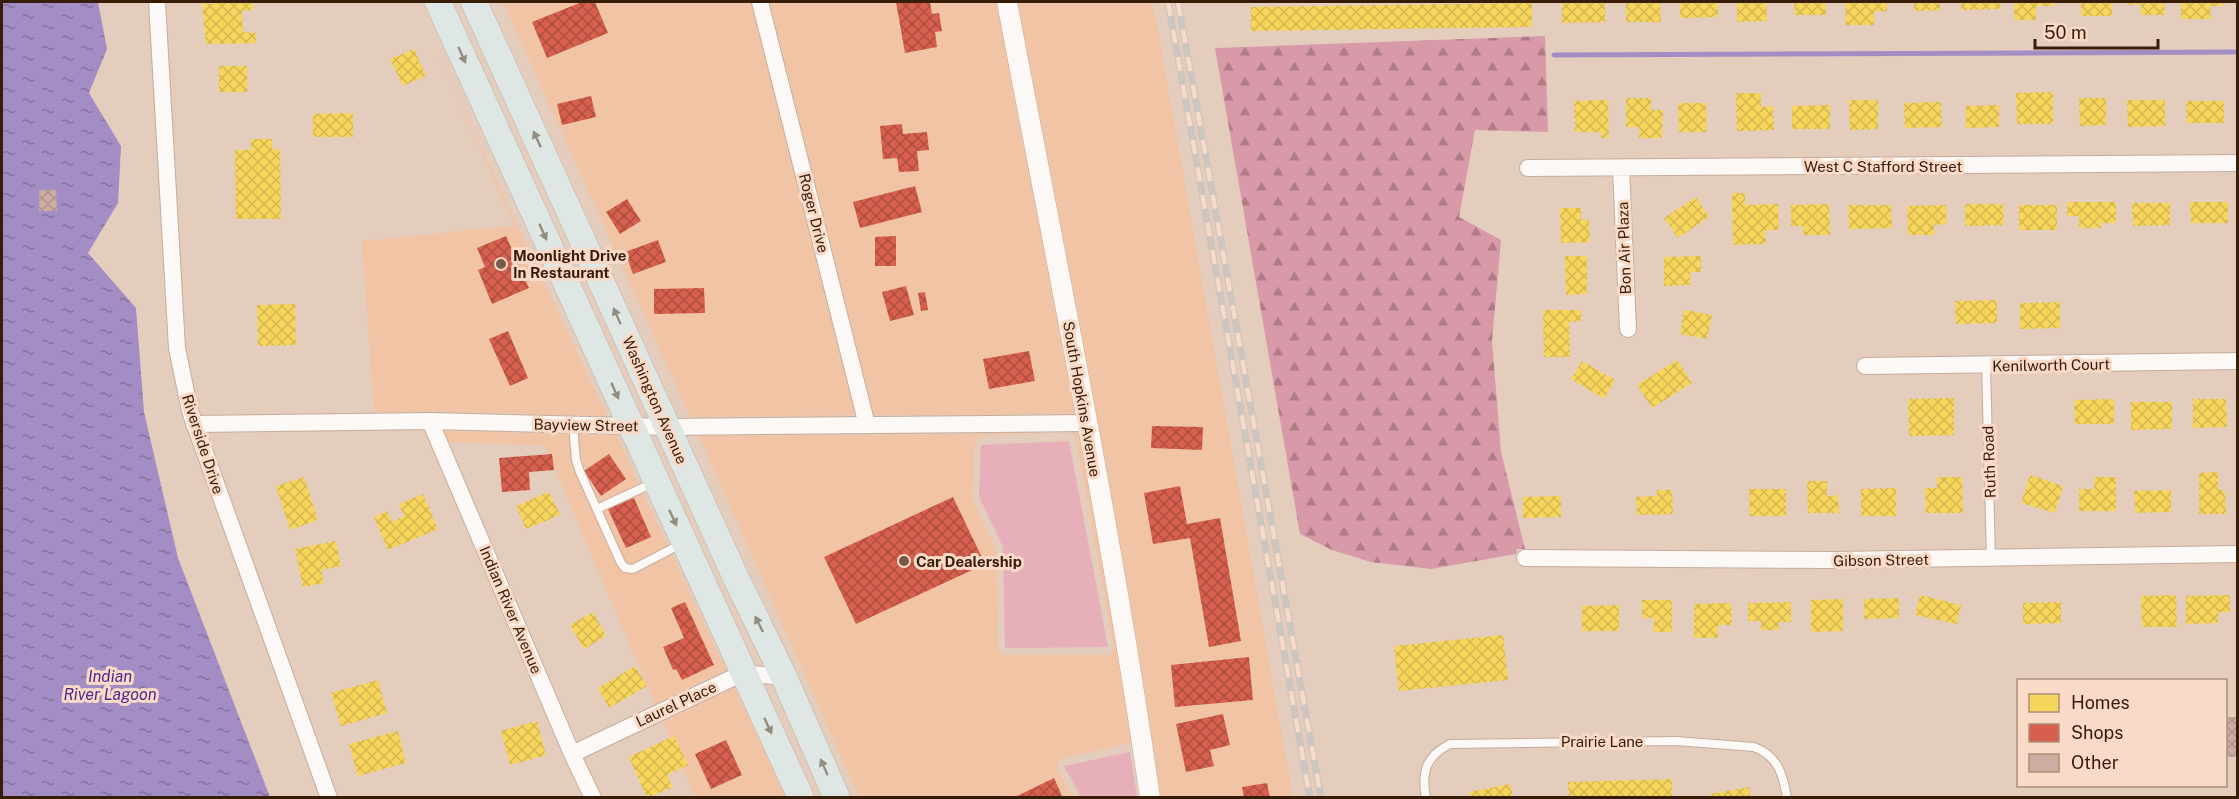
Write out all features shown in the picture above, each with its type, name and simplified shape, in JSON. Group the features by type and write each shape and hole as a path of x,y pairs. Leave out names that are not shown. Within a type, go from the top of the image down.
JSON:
{"main road":[{"path":"438,2 801,798"},
{"name":"Washington Avenue","path":"474,2 784,677 837,798"},
{"path":"524,191 554,177"}],"street":[{"name":"Riverside Drive","path":"157,2 177,348 194,424 329,798"},
{"name":"Roger Drive","path":"760,2 867,425"},
{"name":"South Hopkins Avenue","path":"1007,2 1087,423 1131,674 1150,798"},
{"name":"West C Stafford Street","path":"1528,168 2238,163"},
{"name":"Bon Air Plaza","path":"1621,168 1628,329"},
{"name":"Kenilworth Court","path":"1866,366 2238,362"},
{"name":"Bayview Street","path":"194,424 430,422 668,427 1087,423"},
{"name":"Indian River Avenue","path":"430,422 593,798"},
{"name":"Gibson Street","path":"1525,558 1835,560 2238,554"},
{"name":"Laurel Place","path":"572,754 743,673"},
{"path":"743,673 784,677"}],"lane":[{"name":"Ruth Road","path":"1986,366 1991,558"},
{"path":"573,425 575,452 580,472 625,568 633,569 684,543"},
{"path":"597,509 656,481"},
{"name":"Prairie Lane","path":"1426,798 1425,765 1439,749 1450,744 1676,741 1754,747 1765,751 1779,766 1787,798"}],"shaded area":[{"path":"503,2 752,2 856,415 690,417"},
{"path":"769,2 998,2 1076,414 874,415"},
{"path":"1016,2 1153,2 1293,797 1158,797"},
{"path":"434,48 607,416 436,412 434,409 429,412 374,412 362,241 514,225"},
{"path":"444,431 616,435 726,670 655,704 545,446 448,442"},
{"path":"1066,433 981,436 975,442 972,499 996,549 998,648 1003,655 1108,655 1114,650 1076,440 1074,435 1069,433 1080,433 1134,745 1129,744 1059,760 1057,768 1073,797 859,797 699,436"},
{"path":"1069,441 1108,647 1005,648 1003,547 979,497 981,445"},
{"path":"734,687 786,797 695,797 663,721"},
{"path":"1130,752 1137,797 1081,797 1064,766"}],"green space":[{"path":"1545,36 1548,132 1475,130 1459,217 1501,240 1492,341 1501,452 1525,549 1517,549 1516,554 1431,569 1371,562 1332,550 1300,534 1215,48"}],"water":[{"name":"Indian River Lagoon","path":"2,2 98,2 107,49 89,93 121,146 118,203 88,253 136,308 144,412 178,558 270,797 2,798"}],"building: Homes":[{"path":"213,2 253,2 253,10 242,11 243,32 256,33 256,43 206,44 202,3 213,4"},
{"path":"1562,2 1605,2 1605,22 1562,23"},
{"path":"1626,2 1660,2 1661,22 1626,22"},
{"path":"1680,2 1718,2 1718,17 1680,18"},
{"path":"1737,2 1766,2 1767,21 1737,22"},
{"path":"1794,2 1826,2 1826,15 1795,15"},
{"path":"1845,2 1887,2 1887,11 1874,12 1874,25 1846,25"},
{"path":"1914,2 1940,2 1940,10 1914,11"},
{"path":"1961,2 2000,2 2000,9 1961,10"},
{"path":"2014,2 2054,2 2054,6 2036,6 2036,20 2014,20"},
{"path":"2081,2 2112,2 2112,16 2081,16"},
{"path":"2128,2 2164,2 2165,15 2141,15 2141,4 2128,5"},
{"path":"2181,2 2223,2 2223,6 2210,6 2211,19 2181,19"},
{"path":"1532,3 1532,27 1251,31 1251,7"},
{"path":"414,49 426,76 403,86 390,59"},
{"path":"219,66 247,66 247,92 219,92"},
{"path":"2053,92 2053,124 2017,124 2016,93"},
{"path":"1736,93 1761,93 1761,107 1773,106 1774,130 1737,131"},
{"path":"1626,98 1651,98 1651,110 1663,110 1662,138 1639,138 1639,127 1626,127"},
{"path":"2079,98 2106,98 2106,125 2080,126"},
{"path":"1608,100 1609,138 1601,138 1601,132 1575,132 1574,101"},
{"path":"1849,100 1878,100 1878,129 1850,130"},
{"path":"2127,100 2165,100 2165,126 2128,127"},
{"path":"2186,101 2224,101 2224,123 2187,123"},
{"path":"1941,102 1942,127 1905,128 1904,103"},
{"path":"1678,103 1706,103 1706,132 1679,132"},
{"path":"1830,105 1830,129 1792,129 1792,106"},
{"path":"1999,105 1999,127 1966,128 1966,106"},
{"path":"353,113 353,137 313,137 313,114"},
{"path":"251,139 272,139 272,149 280,149 281,219 236,219 235,150 251,150"},
{"path":"1732,193 1745,193 1745,205 1778,204 1779,230 1765,230 1766,244 1733,245"},
{"path":"1696,197 1709,217 1678,238 1664,218"},
{"path":"2067,202 2116,202 2116,223 2101,223 2101,228 2079,228 2079,216 2067,216"},
{"path":"2190,202 2228,202 2228,223 2191,223"},
{"path":"2132,203 2170,203 2170,225 2133,226"},
{"path":"1829,204 1830,235 1803,235 1803,226 1791,226 1791,205"},
{"path":"1965,204 2003,204 2004,225 1965,226"},
{"path":"1848,205 1891,205 1892,228 1849,229"},
{"path":"1946,205 1946,224 1934,225 1934,235 1908,235 1907,206"},
{"path":"2019,205 2057,205 2057,230 2019,230"},
{"path":"1560,208 1581,208 1581,220 1589,220 1590,242 1561,243"},
{"path":"1565,256 1587,256 1587,294 1566,295"},
{"path":"1701,256 1701,272 1690,272 1691,285 1664,286 1664,257"},
{"path":"1997,300 1997,323 1956,324 1955,301"},
{"path":"2060,302 2060,328 2020,329 2020,303"},
{"path":"295,304 296,345 258,346 257,305"},
{"path":"1543,310 1581,310 1581,321 1569,322 1570,357 1544,357"},
{"path":"1684,310 1712,315 1707,339 1680,334"},
{"path":"1677,360 1692,383 1652,408 1637,385"},
{"path":"1582,361 1615,380 1604,399 1571,379"},
{"path":"1954,398 1954,435 1909,436 1908,399"},
{"path":"2114,399 2114,424 2075,424 2074,400"},
{"path":"2193,399 2226,399 2227,427 2193,428"},
{"path":"2131,402 2172,402 2172,429 2131,430"},
{"path":"2218,472 2218,490 2225,490 2226,514 2199,514 2199,473"},
{"path":"2030,475 2063,486 2055,513 2021,503"},
{"path":"304,477 318,520 290,530 276,486"},
{"path":"1937,477 1962,477 1963,513 1926,513 1925,488 1937,488"},
{"path":"2094,477 2116,477 2116,511 2079,511 2079,489 2094,489"},
{"path":"1807,481 1827,481 1827,496 1838,495 1839,513 1808,513"},
{"path":"1896,488 1896,516 1861,516 1861,489"},
{"path":"1749,489 1786,489 1786,516 1750,516"},
{"path":"1657,490 1672,490 1673,514 1637,515 1636,497 1657,496"},
{"path":"2171,490 2171,512 2135,513 2134,491"},
{"path":"549,492 560,515 526,529 516,506"},
{"path":"423,494 438,529 388,550 374,517 387,511 392,522 404,516 399,504"},
{"path":"1561,496 1561,517 1523,518 1523,497"},
{"path":"336,541 341,566 321,570 324,583 303,587 295,549"},
{"path":"1920,595 1961,605 1957,624 1915,615"},
{"path":"2176,595 2177,627 2142,627 2141,596"},
{"path":"2230,595 2230,612 2218,612 2218,623 2186,624 2186,596"},
{"path":"1899,598 1899,618 1864,619 1864,599"},
{"path":"1843,599 1843,631 1811,632 1811,600"},
{"path":"1642,600 1672,600 1672,632 1654,632 1654,618 1642,618"},
{"path":"1791,602 1791,622 1779,622 1779,630 1761,630 1761,621 1748,621 1748,603"},
{"path":"2061,602 2061,623 2023,624 2023,603"},
{"path":"1731,603 1732,625 1718,625 1718,638 1694,638 1694,604"},
{"path":"1619,605 1619,631 1582,631 1582,606"},
{"path":"593,612 606,636 584,649 570,625"},
{"path":"1503,635 1508,680 1399,691 1394,646"},
{"path":"635,666 647,686 609,708 598,688"},
{"path":"378,680 387,713 341,726 331,693"},
{"path":"537,721 546,755 510,765 501,731"},
{"path":"398,731 406,763 358,776 349,744"},
{"path":"674,736 688,765 667,775 673,787 647,798 629,757"},
{"path":"1672,779 1672,798 1569,798 1568,782"},
{"path":"1510,784 1513,798 1471,798 1469,792"},
{"path":"1749,787 1751,798 1711,798 1710,794"}],"building: Shops":[{"path":"582,2 595,2 608,33 547,58 532,22"},
{"path":"896,2 930,2 932,14 939,13 942,31 935,32 937,47 905,53"},
{"path":"591,96 596,117 562,125 557,104"},
{"path":"902,124 903,134 927,132 929,150 917,151 919,171 899,172 897,158 883,159 880,126"},
{"path":"915,186 922,212 860,228 853,202"},
{"path":"627,199 641,221 620,234 606,212"},
{"path":"506,236 529,288 492,304 478,270 485,267 477,248"},
{"path":"896,236 896,266 875,266 875,237"},
{"path":"658,240 666,262 633,274 625,252"},
{"path":"906,286 914,315 890,321 882,292"},
{"path":"704,288 705,313 654,314 654,289"},
{"path":"925,292 928,310 921,311 918,293"},
{"path":"508,331 528,378 510,386 489,339"},
{"path":"1029,351 1035,381 989,389 983,359"},
{"path":"1152,426 1203,427 1202,450 1151,448"},
{"path":"552,454 554,470 529,472 530,490 502,492 499,458"},
{"path":"609,454 626,479 601,496 584,471"},
{"path":"1180,486 1187,524 1220,518 1241,641 1209,647 1190,538 1153,544 1144,493"},
{"name":"Car Dealership","path":"953,497 985,564 856,624 824,557"},
{"path":"634,498 651,537 626,548 608,509"},
{"path":"685,602 714,665 682,680 676,669 673,670 663,647 684,638 671,608"},
{"path":"1249,657 1253,700 1175,707 1171,665"},
{"path":"1223,714 1230,745 1210,750 1214,766 1186,772 1176,724"},
{"path":"726,740 742,775 711,789 695,754"},
{"path":"1054,778 1063,798 1013,798"},
{"path":"1267,783 1270,798 1244,798 1242,787"}],"building: Other":[{"path":"39,190 56,190 57,211 39,211"},
{"path":"2227,717 2238,717 2238,757 2227,757"}],"waterway":[{"path":"1554,55 2238,52"}],"railway":[{"path":"1168,2 1310,798"},
{"path":"1178,2 1321,798"}],"place":[{"name":"Moonlight Drive In Restaurant","path":"501,264"},
{"name":"Car Dealership","path":"904,561"}]}
